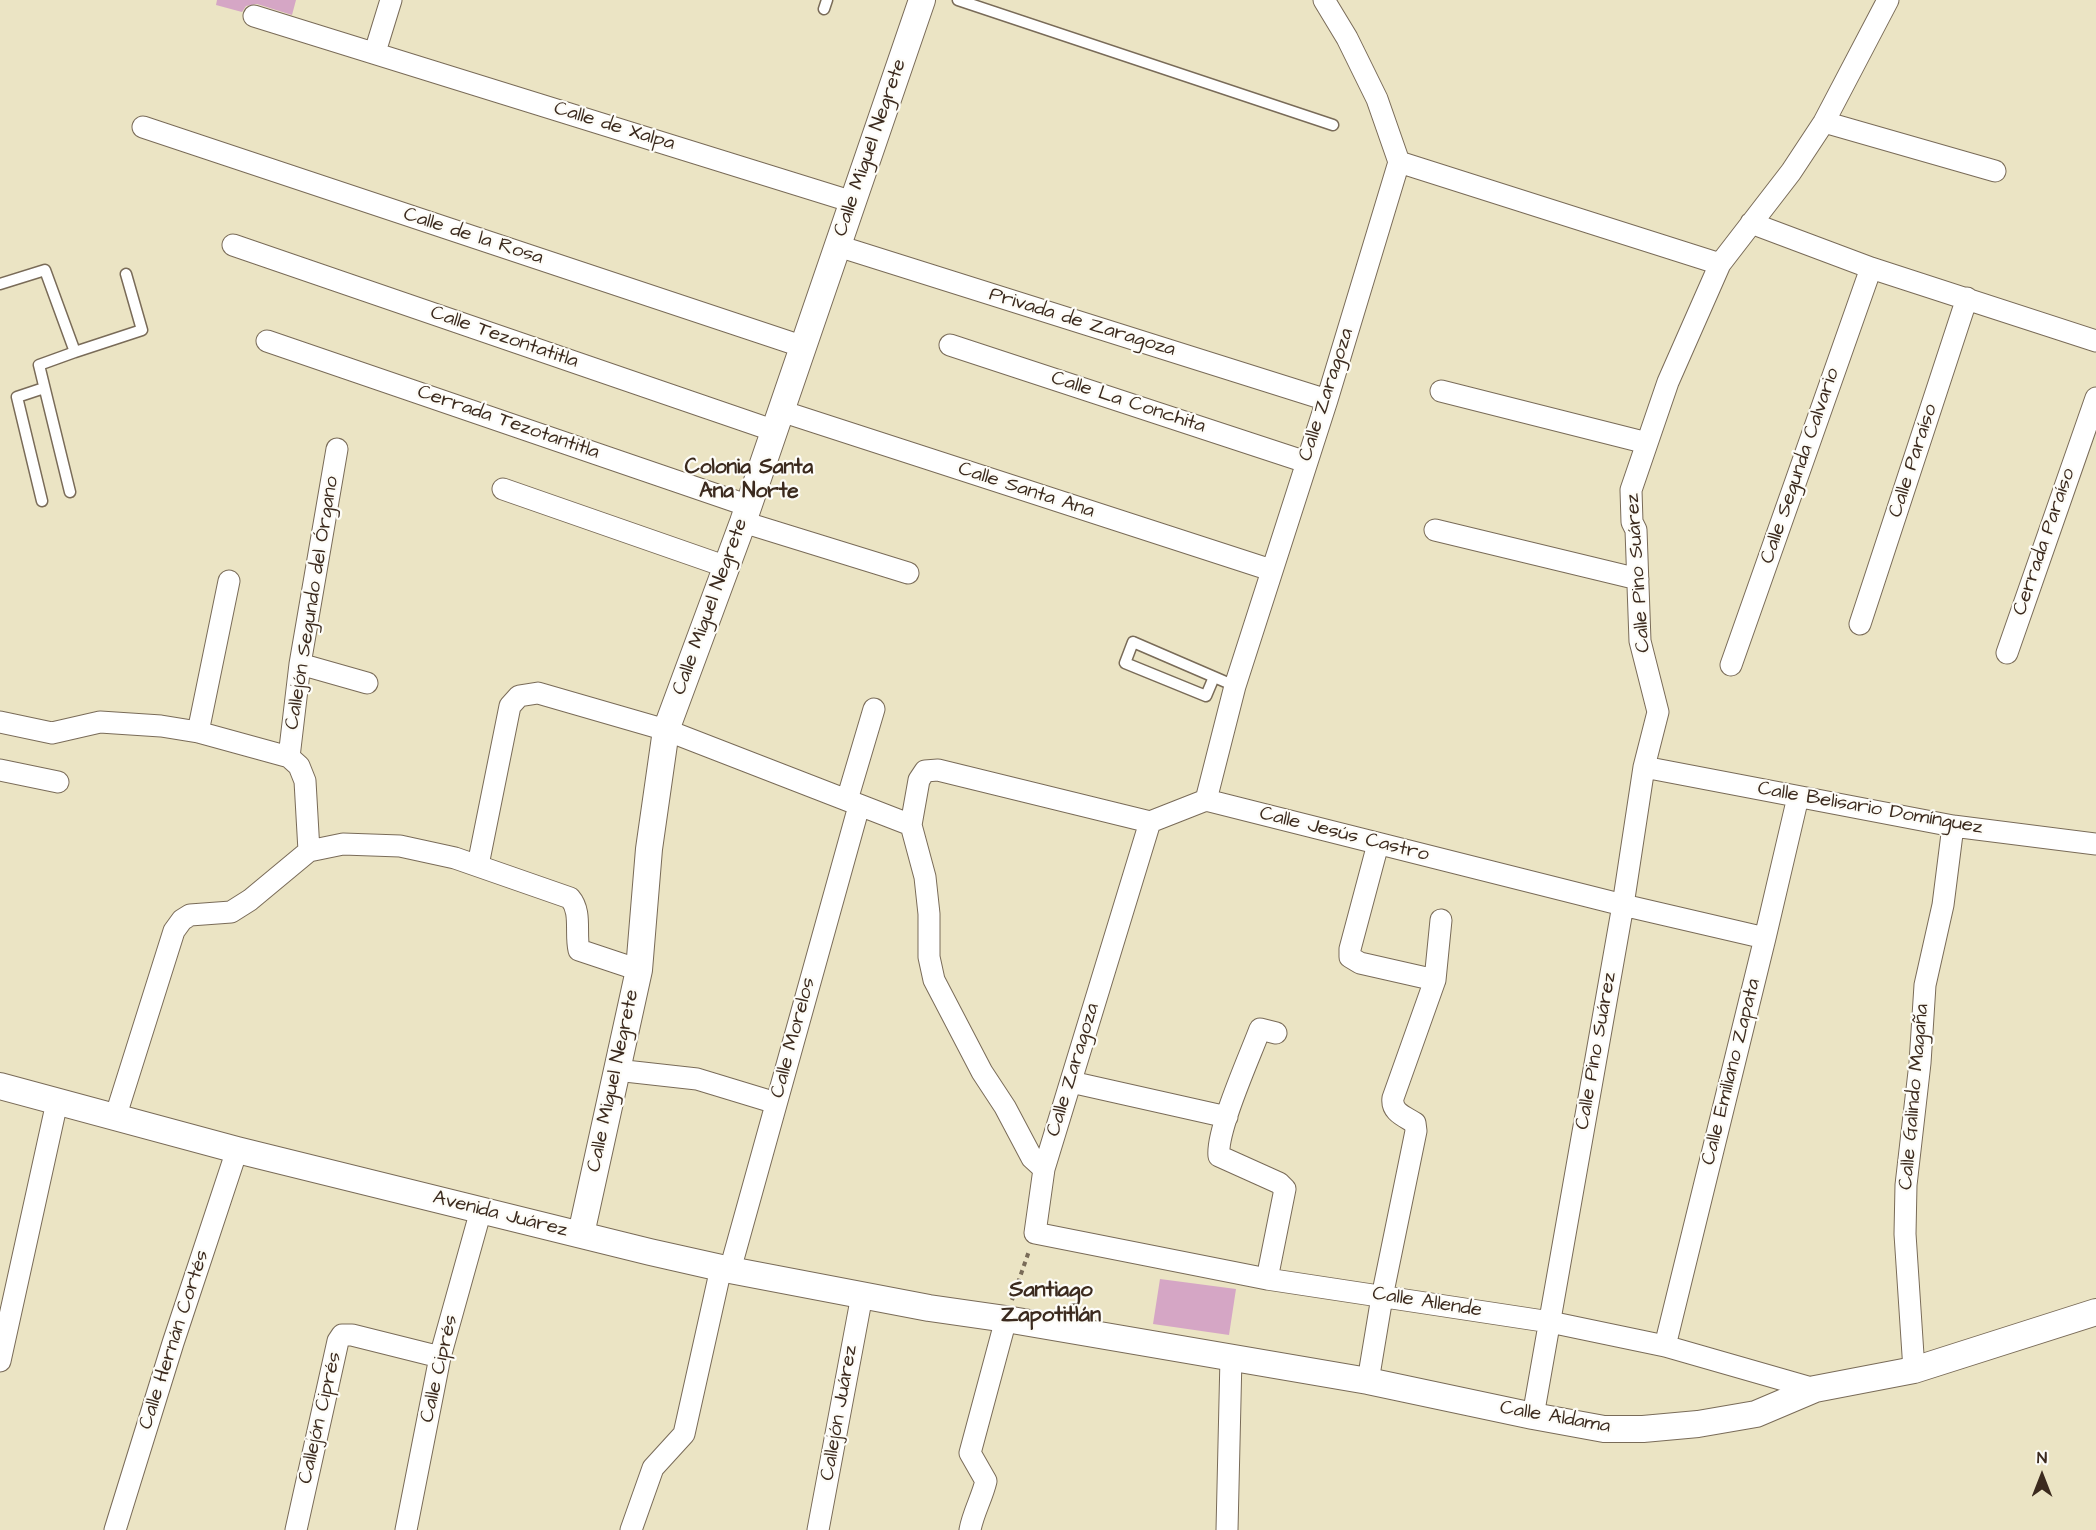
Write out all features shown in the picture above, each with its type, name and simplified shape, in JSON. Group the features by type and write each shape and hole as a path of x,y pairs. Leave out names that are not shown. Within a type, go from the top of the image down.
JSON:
{"street":[{"path":"375,52 391,0"},
{"name":"Calle Miguel Negrete","path":"580,1234 639,970 649,849 666,730 746,514 922,0"},
{"path":"1324,0 1347,38 1377,99 1399,162 1720,264"},
{"name":"Calle Pino Suárez","path":"1533,1416 1623,905 1644,768 1658,712 1640,641 1636,530 1632,522 1631,490 1668,382 1720,264 1791,172 1824,122 1888,0"},
{"name":"Calle de Xalpa","path":"254,16 853,202"},
{"path":"1824,122 1995,171"},
{"name":"Calle de la Rosa","path":"143,127 804,346"},
{"name":"Calle Zaragoza","path":"1206,800 1235,686 1327,400 1399,162"},
{"path":"1751,224 1871,268 2096,341"},
{"name":"Calle Tezontatitla","path":"233,245 778,421"},
{"name":"Privada de Zaragoza","path":"838,246 1327,400"},
{"name":"Calle Segunda Calvario","path":"1731,665 1871,268"},
{"name":"Calle Paraíso","path":"1860,624 1967,298"},
{"name":"Cerrada Tezotantitla","path":"267,340 908,573"},
{"name":"Calle La Conchita","path":"950,345 1306,462"},
{"path":"1441,391 1647,443"},
{"name":"Cerrada Paraíso","path":"2007,653 2096,398"},
{"name":"Calle Santa Ana","path":"778,421 1271,570"},
{"name":"Callejón Segundo del Órgano","path":"289,757 300,664 337,449"},
{"path":"503,489 727,567"},
{"path":"1435,530 1638,579"},
{"path":"198,732 229,581"},
{"path":"300,664 367,683"},
{"path":"477,865 510,706 519,696 538,693 666,730 911,825"},
{"name":"Calle Morelos","path":"631,1530 653,1468 684,1434 726,1269 776,1103 853,803 874,709"},
{"path":"0,722 52,733 100,722 161,726 198,732 289,757 299,766 305,781 309,851"},
{"name":"Calle Belisario Domínguez","path":"1644,768 1953,826 2096,844"},
{"path":"0,770 58,782"},
{"path":"1044,1169 1032,1158 1005,1107 982,1072 934,980 929,957 929,914 925,877 911,825 919,780 925,771 938,770 1150,822 1206,800"},
{"name":"Calle Emiliano Zapata","path":"1665,1346 1798,796"},
{"name":"Calle Jesús Castro","path":"1206,800 1623,905 1765,938"},
{"name":"Calle Zaragoza","path":"1035,1233 1044,1169 1150,822"},
{"name":"Calle Galindo Magaña","path":"1914,1371 1905,1234 1906,1185 1926,985 1942,905 1953,826"},
{"path":"115,1118 174,931 182,920 190,915 231,912 250,900 309,851 343,844 400,846 477,865 570,898 575,904 577,915 579,950 639,970"},
{"path":"1378,844 1350,949 1350,957 1360,963 1435,980"},
{"path":"1368,1381 1382,1297 1416,1131 1415,1123 1396,1112 1392,1105 1393,1098 1435,980 1441,920"},
{"path":"1267,1279 1285,1189 1279,1183 1219,1156 1218,1148 1227,1117 1260,1029 1276,1033"},
{"path":"616,1070 696,1079 776,1103"},
{"path":"1071,1082 1227,1117"},
{"name":"Avenida Juárez","path":"0,1086 237,1150 726,1269 1006,1319"},
{"path":"0,1361 57,1102"},
{"name":"Calle Hernán Cortés","path":"115,1530 173,1343 237,1150"},
{"name":"Calle Ciprés","path":"406,1530 440,1357 481,1210"},
{"name":"Calle Allende","path":"1035,1233 1267,1279 1550,1322 1665,1346 1815,1389"},
{"name":"Callejón Juárez","path":"818,1530 862,1295"},
{"name":"Calle Aldama","path":"1006,1319 1368,1381 1604,1429 1643,1429 1698,1424 1756,1414 1815,1389 1914,1371 2096,1312"},
{"path":"970,1530 986,1481 970,1453 1006,1319"},
{"name":"Callejón Ciprés","path":"296,1530 342,1335 352,1335 440,1357"},
{"path":"1227,1530 1231,1357"}],"lane":[{"path":"958,0 1334,125"},
{"path":"0,284 45,270 75,352"},
{"path":"70,492 39,364 142,330 126,274"},
{"path":"42,501 17,397 44,388"},
{"path":"1214,677 1206,696 1125,663 1133,642 1235,686"}],"path":[{"path":"1006,1319 1035,1233"}],"building":[{"path":"217,0 296,0 292,15 257,4 246,6 242,12 216,5"},
{"path":"1160,1279 1236,1289 1229,1335 1153,1324"}],"district":[{"name":"Colonia Santa Ana Norte","path":"749,481"},
{"name":"Santiago Zapotitlán","path":"1051,1304"}]}
